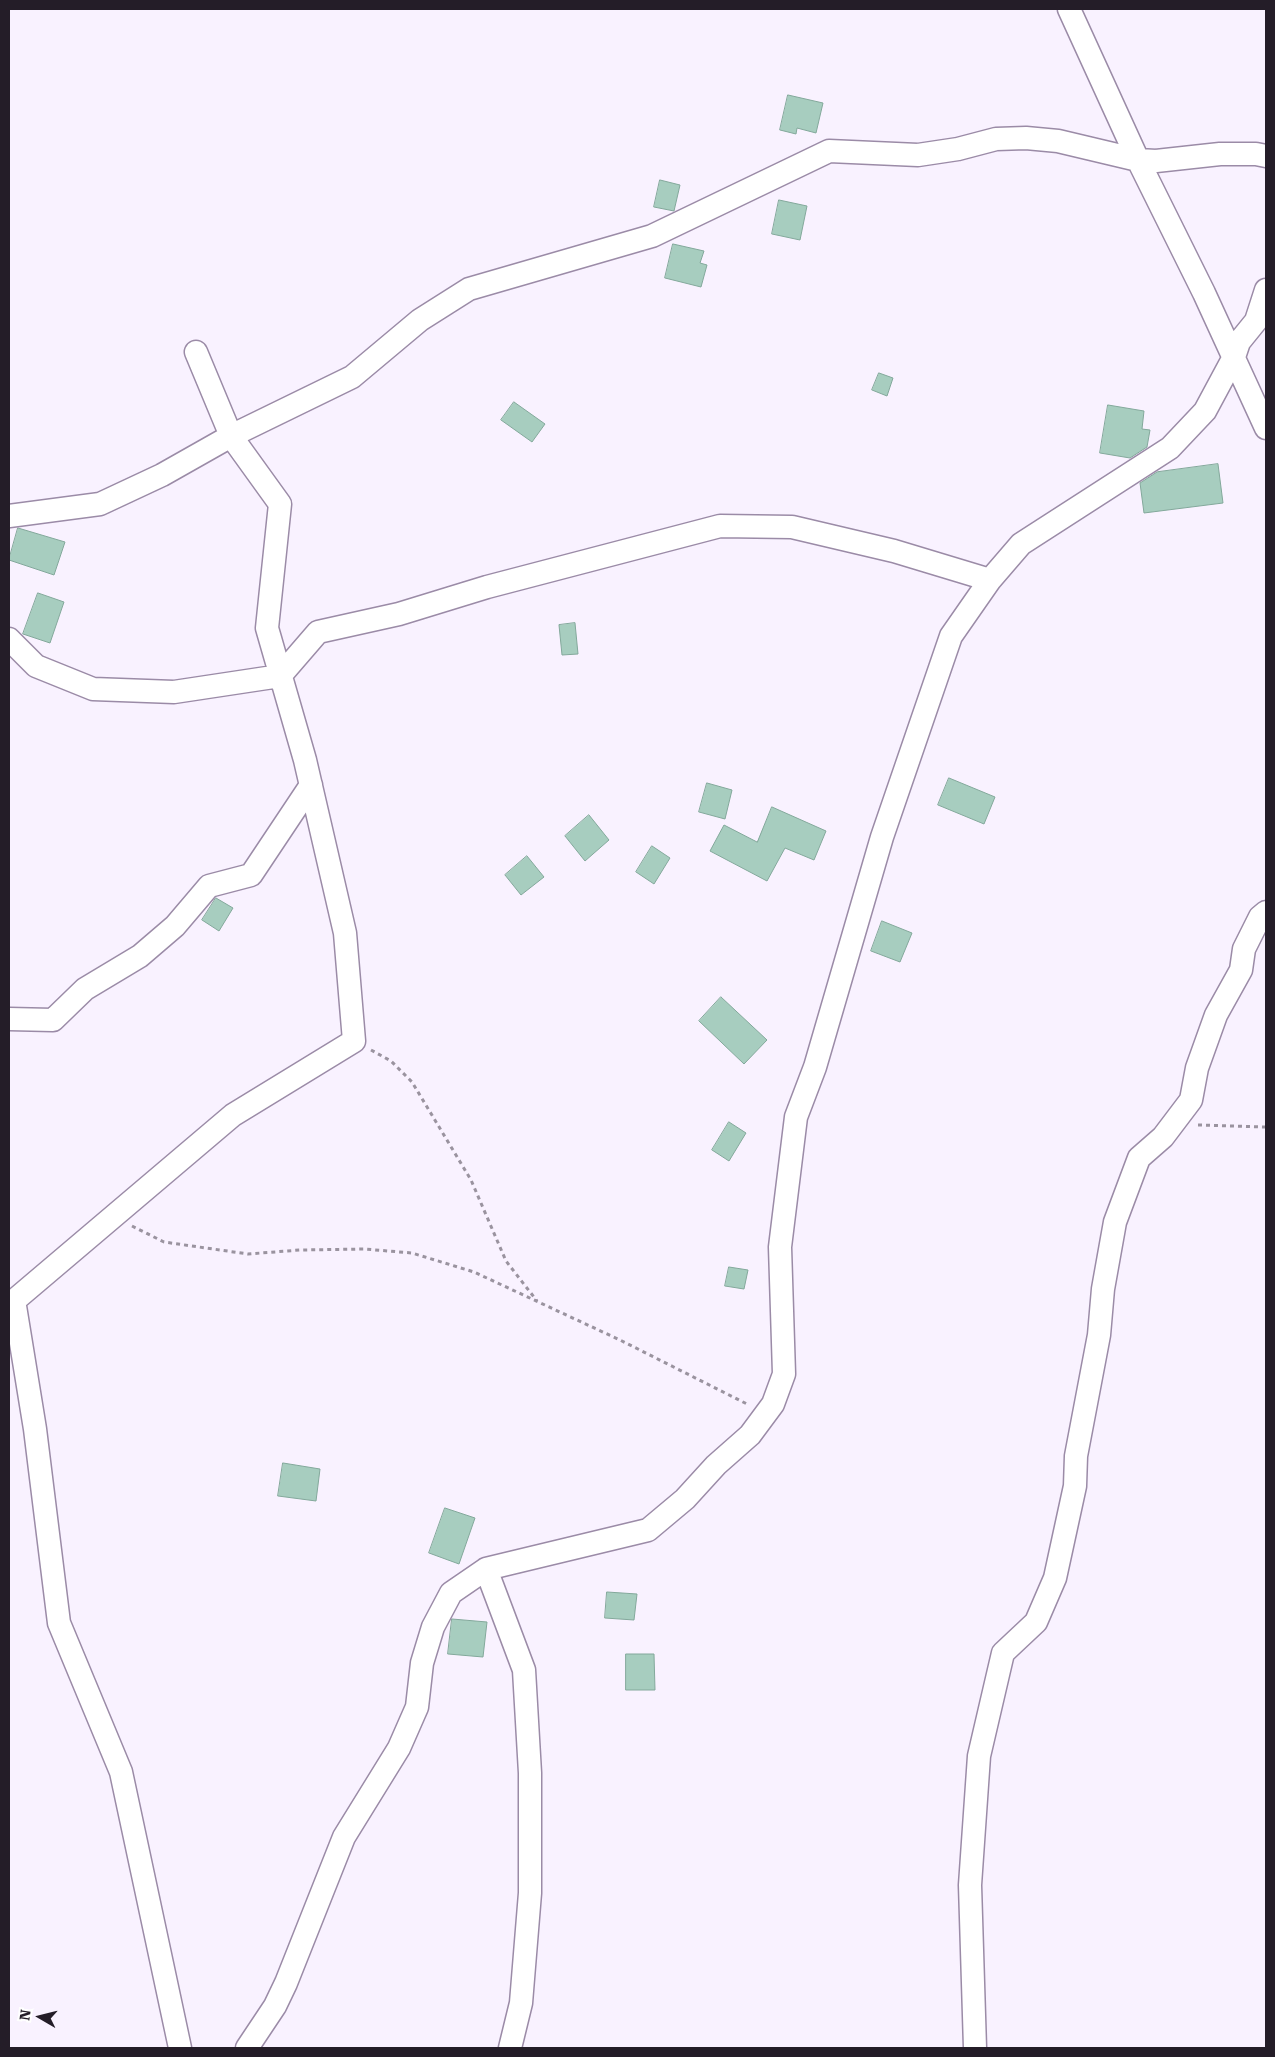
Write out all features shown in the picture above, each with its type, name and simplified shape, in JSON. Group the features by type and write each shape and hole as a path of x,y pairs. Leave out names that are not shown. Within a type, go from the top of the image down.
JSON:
{"street":[{"path":"1069,9 1138,160 1182,244 1266,428"},
{"path":"9,516 100,504 162,476 231,436 352,377 420,320 470,288 652,236 829,151 918,155 958,149 996,139 1026,138 1058,141 1138,160 1156,161 1220,154 1256,154 1266,156"},
{"path":"247,2048 275,2006 286,1983 344,1837 398,1748 414,1715 417,1706 422,1663 433,1627 451,1593 486,1569 648,1530 685,1498 716,1465 750,1435 773,1404 784,1374 780,1248 796,1117 815,1067 882,837 951,636 990,580 1021,544 1170,448 1205,411 1234,357 1239,342 1256,321 1266,290"},
{"path":"180,2048 121,1772 59,1623 35,1429 12,1303 234,1115 354,1041 345,933 311,785 266,628 280,504 231,436 196,352"},
{"path":"9,639 36,666 93,689 174,692 280,676 318,632 399,614 488,587 720,526 792,528 894,551 990,580"},
{"path":"9,1019 53,1020 85,989 140,956 175,926 209,886 251,875 311,785"},
{"path":"975,2048 970,1885 979,1756 1003,1653 1036,1622 1055,1578 1075,1486 1076,1456 1100,1335 1103,1289 1115,1222 1139,1158 1163,1137 1191,1100 1197,1068 1216,1015 1241,970 1244,949 1260,917 1266,912"},
{"path":"486,1569 524,1670 530,1773 530,1893 521,2003 510,2048"}],"path":[{"path":"354,1041 391,1061 412,1082 470,1180 506,1261 538,1302"},
{"path":"1173,1124 1266,1127"},
{"path":"113,1216 164,1242 248,1254 300,1250 355,1249 412,1253 474,1272 620,1340 766,1414"}],"building":[{"path":"788,95 823,103 816,133 797,128 796,134 780,130"},
{"path":"660,180 680,185 674,211 654,207"},
{"path":"779,200 807,206 800,240 772,234"},
{"path":"673,244 704,251 700,263 707,265 701,287 665,278"},
{"path":"879,373 893,378 887,396 872,390"},
{"path":"514,402 545,424 532,442 501,420"},
{"path":"1108,405 1144,411 1142,429 1150,430 1147,447 1130,458 1100,453"},
{"path":"1218,464 1223,503 1144,513 1140,483 1157,472"},
{"path":"18,528 65,542 54,575 9,560"},
{"path":"38,593 64,602 50,643 23,634"},
{"path":"575,623 578,654 562,655 559,625"},
{"path":"949,778 995,797 984,824 938,805"},
{"path":"707,783 732,790 725,819 699,812"},
{"path":"772,807 826,831 814,860 785,848 767,881 710,851 724,825 757,842"},
{"path":"589,815 609,840 585,861 565,836"},
{"path":"652,846 670,858 654,884 636,872"},
{"path":"527,856 544,877 521,895 505,875"},
{"path":"216,898 233,908 219,931 202,920"},
{"path":"882,921 912,933 900,962 871,951"},
{"path":"721,997 767,1040 744,1064 699,1021"},
{"path":"729,1122 746,1133 729,1161 712,1150"},
{"path":"729,1267 748,1270 744,1289 725,1286"},
{"path":"283,1463 320,1469 316,1501 278,1496"},
{"path":"445,1508 475,1518 459,1564 429,1553"},
{"path":"607,1592 637,1594 634,1620 605,1618"},
{"path":"452,1619 487,1622 483,1657 448,1654"},
{"path":"626,1654 654,1654 655,1690 626,1690"}]}
